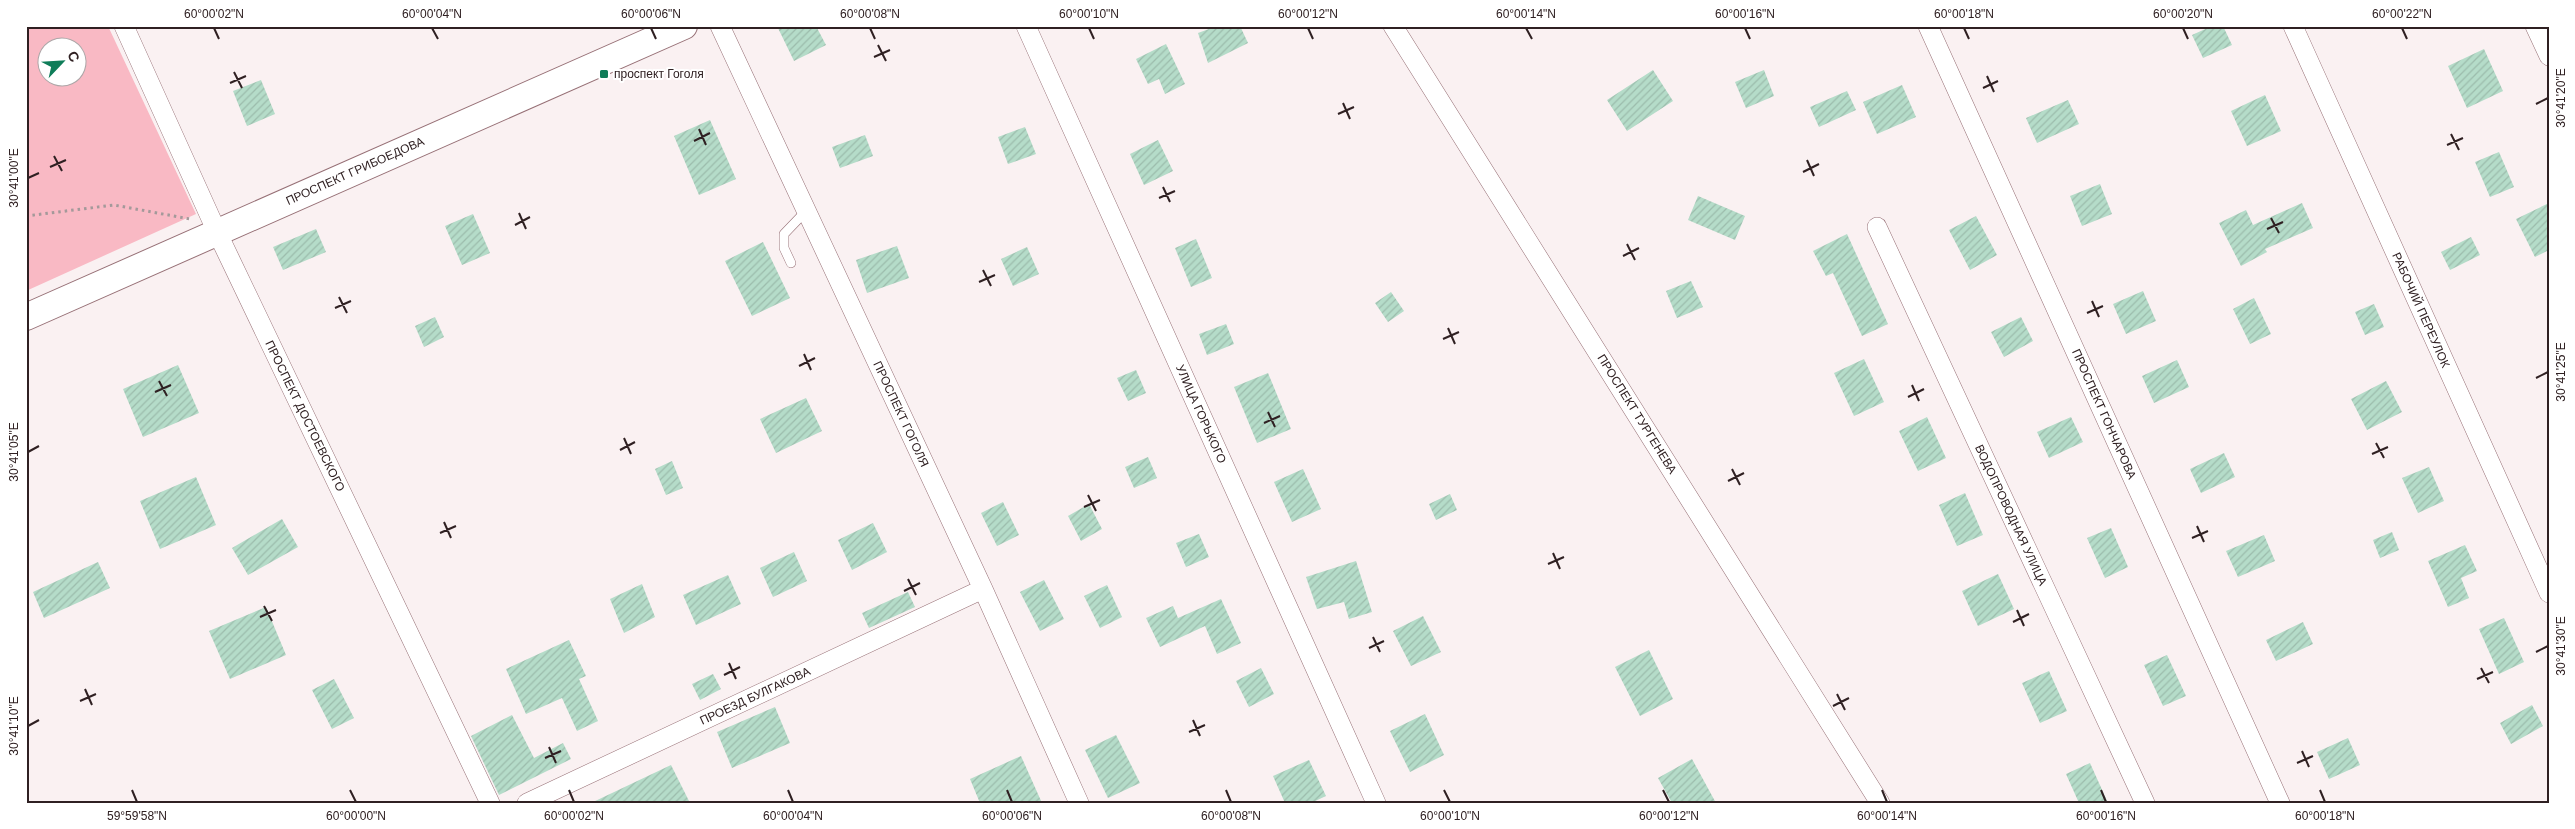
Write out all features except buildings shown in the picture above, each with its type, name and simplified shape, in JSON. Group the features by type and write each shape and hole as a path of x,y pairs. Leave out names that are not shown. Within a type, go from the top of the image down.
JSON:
{"street":[{"name":"ПРОСПЕКТ ДОСТОЕВСКОГО","path":"124,26 215,228 490,803"},
{"name":"ПРОСПЕКТ ГРИБОЕДОВА","path":"26,317 215,228 684,26"},
{"name":"ПРОСПЕКТ ГОГОЛЯ","path":"720,26 983,589 1080,803"},
{"name":"УЛИЦА ГОРЬКОГО","path":"1026,26 1376,803"},
{"name":"ПРОСПЕКТ ТУРГЕНЕВА","path":"1393,26 1880,803"},
{"name":"ПРОСПЕКТ ГОНЧАРОВА","path":"1928,26 2280,803"},
{"name":"РАБОЧИЙ ПЕРЕУЛОК","path":"2293,26 2549,593"},
{"path":"2535,26 2549,56"},
{"name":"ВОДОПРОВОДНАЯ УЛИЦА","path":"1877,227 2145,803"},
{"name":"ПРОЕЗД БУЛГАКОВА","path":"527,803 983,589"}],"lane":[{"path":"791,263 784,248 784,234 806,211"}],"path":[{"path":"26,216 114,205 215,228"}],"shaded area":[{"path":"26,26 108,26 196,214 26,291"}],"place":[{"name":"проспект Гоголя","path":"604,74"}]}
